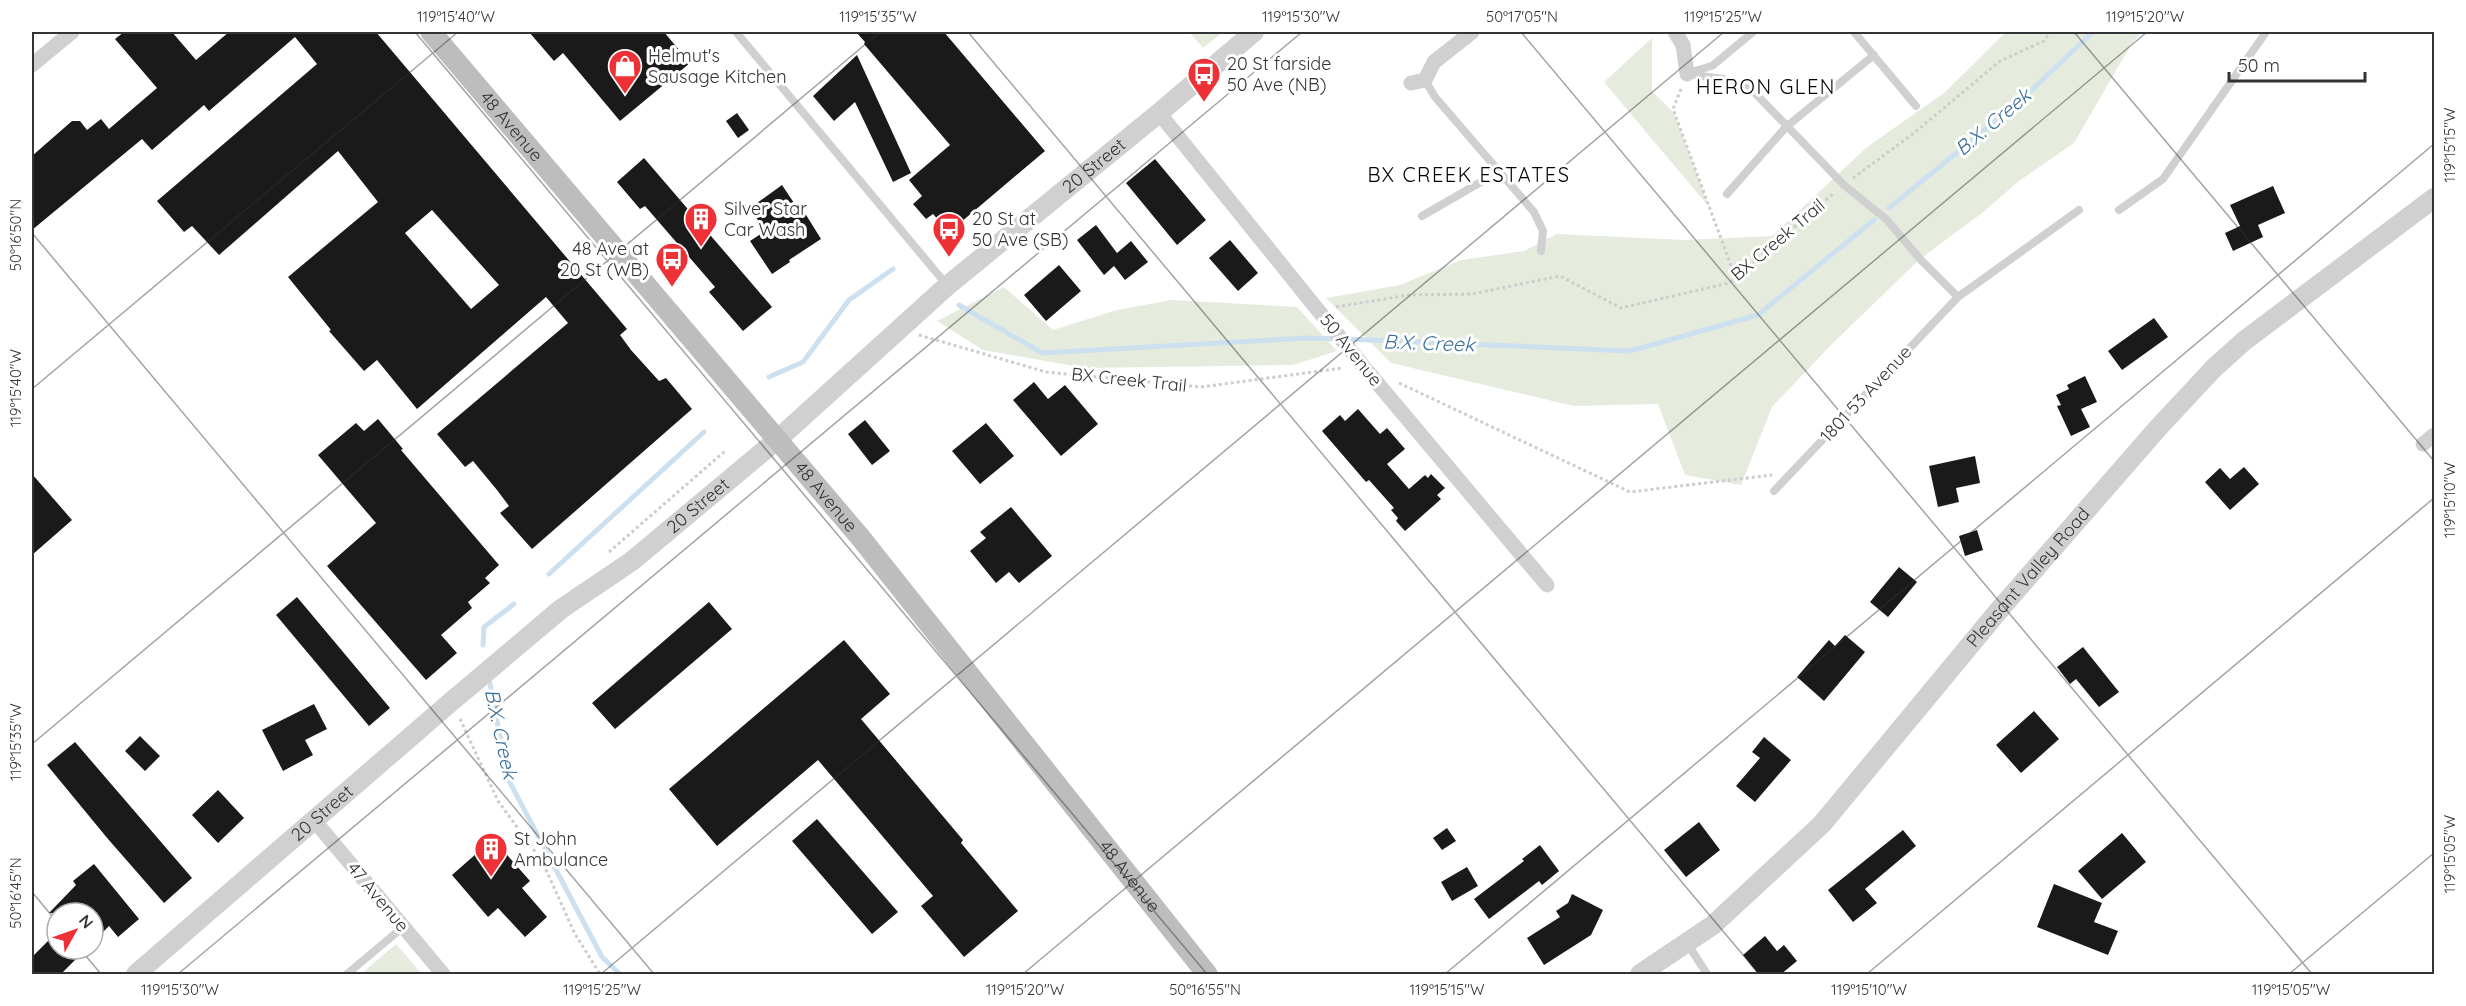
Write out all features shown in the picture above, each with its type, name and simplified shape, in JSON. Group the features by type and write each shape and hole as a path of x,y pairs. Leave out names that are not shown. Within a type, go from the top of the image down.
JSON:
{"main road":[{"name":"48 Avenue","path":"431,32 868,546 1208,975"}],"street":[{"path":"32,65 72,32"},
{"name":"20 Street","path":"136,975 313,819 561,609 632,561 778,439 947,286 1254,32"},
{"path":"1418,81 1434,62 1472,32"},
{"path":"1675,32 1683,45 1687,74"},
{"name":"50 Avenue","path":"1159,112 1351,351 1547,585"},
{"name":"Pleasant Valley Road","path":"1640,975 1713,924 1822,824 2000,609 2143,444 2214,368 2244,341 2434,198"},
{"name":"47 Avenue","path":"313,819 443,975"}],"lane":[{"path":"736,32 947,286"},
{"path":"1687,74 1713,66 1753,32"},
{"path":"1854,32 1916,106"},
{"path":"2119,210 2163,179 2266,32"},
{"path":"1727,194 1786,127 1874,55"},
{"path":"1687,74 1723,79 1752,90 1844,185 1887,220 1920,259 1958,297"},
{"path":"1418,81 1435,97 1534,212 1543,231 1541,251"},
{"path":"1422,216 1500,171"},
{"name":"1801 53 Avenue","path":"1774,491 1958,297 2079,210"},
{"path":"347,975 403,927"},
{"path":"1686,943 1707,975"}],"path":[{"name":"BX Creek Trail","path":"1318,309 1409,295 1472,294 1560,276 1621,308 1729,283 1844,185 1914,134 2000,61 2044,41 2050,32"},
{"path":"1687,74 1672,109 1736,279"},
{"name":"BX Creek Trail","path":"901,327 923,337 1046,372 1201,387 1364,366"},
{"path":"1395,381 1630,492 1792,473"},
{"path":"452,701 498,801 542,861 575,934 600,975"}],"shaded area":[{"path":"1189,32 1223,32 1203,48"},
{"path":"2006,32 2142,32 2132,43 2074,143 2019,181 1982,213 1920,259 1832,344 1772,407 1741,485 1685,475 1658,404 1574,406 1391,363 1326,298 1400,285 1461,260 1524,251 1557,234 1685,240 1772,236 1867,147 1944,93"},
{"path":"1652,38 1652,91 1674,113 1709,207 1604,82"},
{"path":"1004,287 1053,330 1117,310 1171,300 1297,307 1337,351 1293,365 1085,368 983,350 937,321"},
{"path":"396,944 422,974 361,974"}],"building":[{"path":"124,32 172,32 196,60 229,32 376,32 627,329 620,335 631,350 659,381 666,378 692,409 532,549 500,513 509,506 497,490 473,461 465,467 437,434 568,323 546,297 417,409 377,360 364,371 329,331 331,330 288,277 378,202 338,151 219,255 192,226 184,232 157,201 317,64 295,37 209,111 204,105 152,150 142,139 32,230 32,156 72,121 80,121 87,130 101,119 109,129 157,88 115,39","holes":["432,210 499,285 471,309 405,233"]},
{"name":"Helmut's Sausage Kitchen","path":"529,32 664,32 690,63 620,121 563,53 554,61"},
{"path":"856,32 944,32 1045,151 954,228 948,221 943,225 933,214 926,219 913,204 922,196 909,180 950,145"},
{"path":"857,55 911,173 893,182 855,102 834,121 813,96"},
{"path":"737,113 749,130 738,138 726,121"},
{"name":"Silver Star Car Wash","path":"644,158 772,307 743,331 709,292 715,287 645,206 640,209 617,182"},
{"path":"1155,159 1206,220 1177,245 1126,183"},
{"path":"782,185 800,212 803,210 821,239 772,274 750,241 765,231 750,208"},
{"path":"2273,186 2285,213 2258,225 2263,237 2233,251 2225,233 2240,226 2230,205"},
{"path":"1096,225 1117,253 1131,241 1148,262 1125,280 1114,266 1104,275 1077,240"},
{"path":"1230,240 1258,273 1238,291 1209,258"},
{"path":"1059,265 1081,291 1046,321 1024,295"},
{"path":"2154,318 2168,337 2122,370 2108,351"},
{"path":"2085,376 2097,402 2081,409 2090,427 2071,436 2057,406 2061,405 2056,395 2069,389 2067,385"},
{"path":"1034,382 1048,399 1065,385 1098,424 1061,456 1013,400"},
{"path":"1358,409 1380,434 1387,428 1405,449 1387,464 1409,489 1425,475 1428,478 1431,474 1445,488 1437,495 1441,499 1405,531 1396,521 1398,518 1391,510 1394,508 1369,480 1366,482 1322,431 1340,415 1345,421"},
{"path":"378,419 403,449 401,450 499,565 485,578 490,583 468,602 472,608 441,635 457,653 426,680 327,566 376,523 318,455 356,423 364,431"},
{"path":"865,420 890,451 872,465 848,434"},
{"path":"986,423 1014,456 980,484 952,451"},
{"path":"1975,456 1980,483 1956,488 1959,502 1938,507 1929,466"},
{"path":"2244,467 2259,484 2230,510 2205,482 2220,468 2230,479"},
{"path":"32,474 72,520 32,555"},
{"path":"1011,507 1052,556 1019,583 1009,572 996,583 970,551 986,538 980,532"},
{"path":"1977,530 1983,550 1965,556 1959,536"},
{"path":"1899,567 1917,582 1888,617 1870,602"},
{"path":"297,597 390,708 369,726 276,615"},
{"path":"709,602 732,629 615,729 592,703"},
{"path":"1845,635 1865,652 1824,701 1797,677 1829,640 1835,646"},
{"path":"844,640 890,694 861,719 963,840 961,843 1018,911 964,957 921,906 933,896 818,760 717,846 669,789"},
{"path":"2083,647 2119,692 2099,707 2076,679 2070,684 2057,667"},
{"path":"314,704 327,729 305,740 313,755 283,771 262,730"},
{"path":"2034,711 2059,739 2021,773 1996,745"},
{"path":"140,736 160,756 145,771 125,751"},
{"path":"1764,737 1791,760 1755,802 1736,786 1760,758 1752,752"},
{"path":"75,742 192,878 164,903 47,765"},
{"path":"218,790 244,818 218,843 192,815"},
{"path":"817,819 898,912 872,934 792,841"},
{"path":"1699,822 1720,850 1686,877 1664,850"},
{"path":"1447,828 1456,841 1442,850 1433,838"},
{"path":"1903,830 1916,846 1865,889 1877,903 1853,922 1828,890"},
{"path":"2122,833 2146,862 2102,899 2078,871"},
{"name":"St John Ambulance","path":"493,839 530,881 522,888 547,917 525,937 498,908 488,917 452,875"},
{"path":"1540,845 1559,871 1542,885 1539,881 1489,919 1474,899 1524,861 1522,859"},
{"path":"94,864 139,919 118,937 109,926 105,930 105,901 61,901 76,885 73,881"},
{"path":"1467,867 1478,886 1452,901 1441,882"},
{"path":"2054,884 2102,903 2094,922 2118,931 2108,955 2037,927"},
{"path":"1572,894 1603,910 1591,935 1544,965 1527,938 1560,917 1556,911 1568,903"},
{"path":"1765,936 1777,951 1784,945 1797,961 1780,975 1759,975 1743,955"},
{"path":"45,944 45,961 74,961 60,975 32,975 32,957"}],"waterway":[{"name":"B.X. Creek","path":"1889,208 2020,101 2093,32"},
{"name":"B.X. Creek","path":"1346,339 1630,351 1758,315 1874,220"},
{"name":"B.X. Creek","path":"769,377 803,362 849,300 893,269"},
{"name":"B.X. Creek","path":"959,305 1042,353 1307,338 1337,339"},
{"name":"B.X. Creek","path":"549,574 704,432"},
{"name":"B.X. Creek","path":"483,645 484,627 514,604"},
{"name":"B.X. Creek","path":"489,679 508,779 602,957 620,974"}],"place":[{"name":"Helmut's Sausage Kitchen","path":"625,95"},
{"name":"20 St farside 50 Ave (NB)","path":"1204,103"},
{"name":"Silver Star Car Wash","path":"701,248"},
{"name":"20 St at 50 Ave (SB)","path":"949,258"},
{"name":"48 Ave at 20 St (WB)","path":"672,288"},
{"name":"St John Ambulance","path":"491,878"}],"district":[{"name":"HERON GLEN","path":"1766,87"},
{"name":"BX CREEK ESTATES","path":"1469,175"}]}
